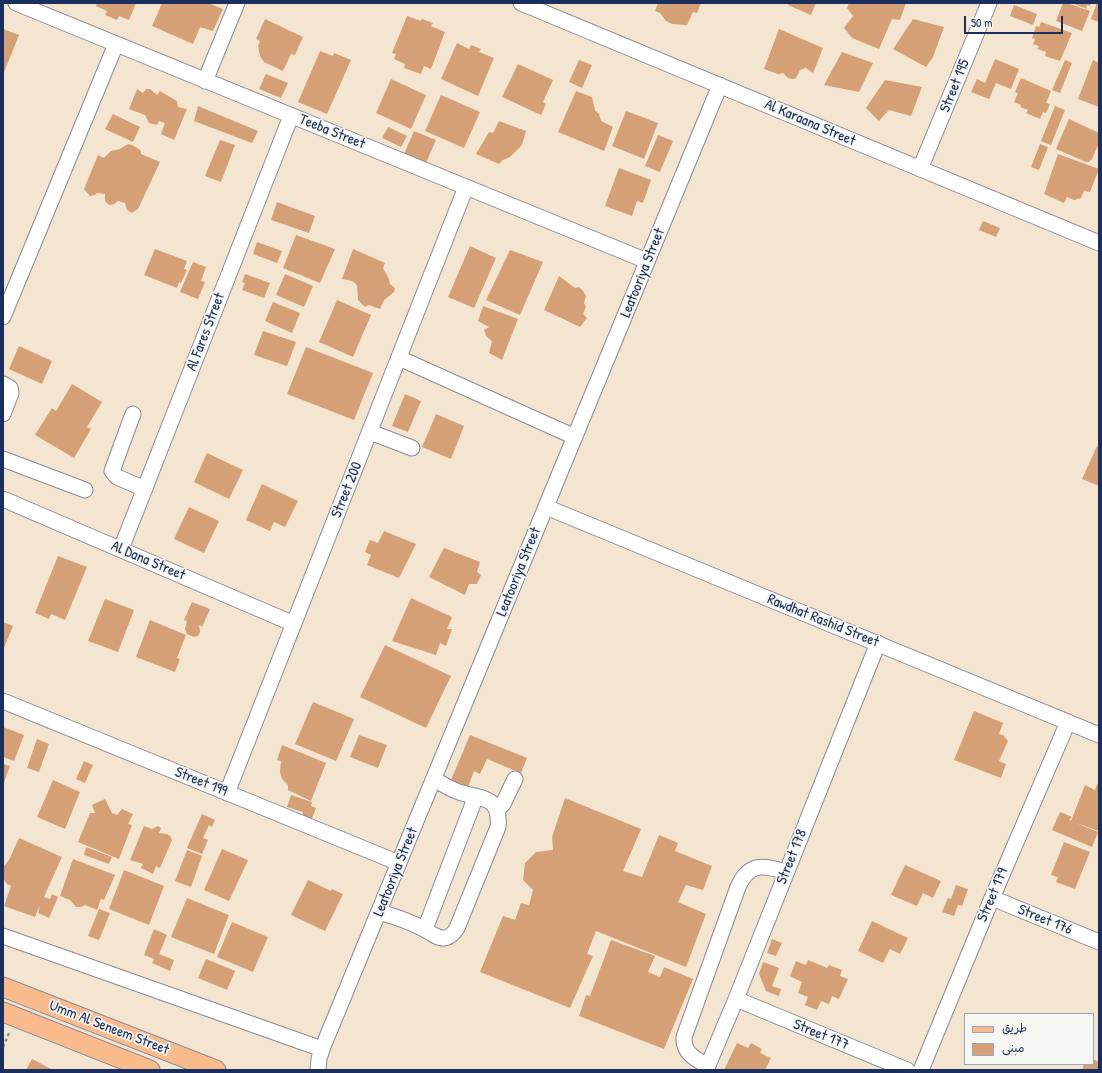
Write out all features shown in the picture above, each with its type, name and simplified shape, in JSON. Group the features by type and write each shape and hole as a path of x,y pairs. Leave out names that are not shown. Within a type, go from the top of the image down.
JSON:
{"main road":[{"name":"Umm Al Seneem Street","path":"3,986 216,1070"},
{"name":"Umm Al Seneem Street","path":"3,1012 150,1070"}],"street":[{"name":"Teeba Street","path":"16,3 647,261"},
{"path":"205,81 237,3"},
{"name":"Al Karaana Street","path":"521,3 1099,243"},
{"name":"Street 195","path":"920,169 989,3"},
{"path":"3,317 116,44"},
{"name":"Leatooriya Street","path":"317,1062 720,85"},
{"name":"Al Fares Street","path":"121,549 291,116"},
{"name":"Street 200","path":"227,793 466,187"},
{"path":"399,358 575,437"},
{"path":"3,384 10,388 11,393 3,414"},
{"path":"133,414 112,471 117,477 144,489"},
{"path":"370,432 412,448"},
{"path":"3,459 85,490"},
{"name":"Al Dana Street","path":"3,499 294,624"},
{"name":"Rawdhat Rashid Street","path":"546,507 1099,734"},
{"name":"Street 178","path":"707,1068 878,643"},
{"name":"Street 199","path":"3,701 399,864"},
{"name":"Street 179","path":"921,1070 992,898 1068,722"},
{"path":"379,912 409,921 438,937 444,938 449,936 458,928 498,827 499,818 497,810 492,803 485,798 453,790 434,779"},
{"path":"497,810 504,804 515,779"},
{"path":"425,929 476,796"},
{"path":"707,1068 689,1054 684,1043 684,1037 738,887 745,875 756,867 765,866 786,872"},
{"name":"Street 176","path":"992,898 1099,942"},
{"path":"3,936 317,1062"},
{"name":"Street 177","path":"736,999 907,1070"}],"building":[{"path":"97,3 136,3 129,20 119,16 117,20 105,15 107,11 96,6"},
{"path":"162,3 208,3 223,9 213,31 200,27 193,44 152,26"},
{"path":"658,3 701,3 697,13 693,12 687,25 672,24 666,21 660,13 655,11"},
{"path":"789,3 816,3 811,15 788,5"},
{"path":"849,3 906,3 900,20 892,19 879,49 852,38 844,28 853,16 847,8"},
{"path":"1063,3 1090,11 1082,31 1056,21"},
{"path":"1073,3 1091,3 1090,6 1087,5 1086,9"},
{"path":"1097,3 1099,3 1099,22 1091,19"},
{"path":"1014,5 1037,14 1033,25 1010,16"},
{"path":"407,16 433,23 431,26 445,32 431,69 424,66 421,74 404,68 405,64 394,59 396,54 392,53"},
{"path":"265,19 303,37 295,55 291,54 283,71 264,62 260,56 258,46 260,41 256,39"},
{"path":"913,19 944,27 933,57 926,67 893,49"},
{"path":"1041,22 1072,33 1060,61 1045,56 1046,52 1037,49 1039,46 1033,44 1035,39 1032,38 1036,26 1039,27"},
{"path":"3,29 19,35 3,75"},
{"path":"779,29 823,48 813,73 806,68 800,70 796,78 793,79 788,78 783,73 778,74 764,69"},
{"path":"457,43 469,49 471,45 481,49 479,52 494,58 478,96 441,79"},
{"path":"320,51 333,56 334,53 351,60 327,114 298,102"},
{"path":"842,52 873,63 859,92 824,85"},
{"path":"995,59 1019,69 1011,89 996,83 989,99 971,92 977,79 985,83"},
{"path":"579,60 592,65 582,88 569,82"},
{"path":"1065,60 1072,63 1060,93 1052,90"},
{"path":"1093,60 1099,63 1099,107 1078,99"},
{"path":"518,64 553,80 543,102 546,104 541,115 502,97"},
{"path":"266,74 288,83 281,98 259,89"},
{"path":"1021,78 1051,91 1046,103 1050,104 1046,113 1043,112 1040,119 1026,113 1028,110 1020,107 1021,105 1014,102 1018,93 1015,92"},
{"path":"391,79 426,95 411,129 376,113"},
{"path":"885,80 922,87 911,116 889,110 879,121 866,108"},
{"path":"137,89 143,93 146,89 150,89 157,95 160,91 177,101 178,107 187,109 174,140 161,134 165,123 159,121 157,125 149,123 145,115 129,109"},
{"path":"576,91 592,97 595,110 599,114 601,121 613,127 604,151 558,132"},
{"path":"441,95 480,112 464,148 425,131"},
{"path":"198,106 258,131 252,143 194,121"},
{"path":"1055,106 1065,110 1051,145 1041,141"},
{"path":"626,111 658,123 644,159 612,146"},
{"path":"113,114 140,127 133,142 105,129"},
{"path":"1069,119 1099,133 1099,143 1092,159 1089,162 1056,149"},
{"path":"499,121 526,131 522,145 510,157 503,160 499,164 476,154 489,132 493,133"},
{"path":"388,127 407,136 401,147 382,138"},
{"path":"414,131 436,140 426,163 404,154"},
{"path":"658,135 673,141 660,172 645,166"},
{"path":"220,140 235,145 221,182 205,176"},
{"path":"128,144 139,149 141,154 160,162 138,209 132,213 127,210 125,203 118,201 109,205 105,201 105,194 97,193 90,196 84,189 98,155 104,158 111,151 120,149"},
{"path":"1040,144 1048,147 1039,170 1031,167"},
{"path":"1058,154 1099,169 1090,192 1084,191 1081,198 1074,200 1067,197 1064,203 1044,194"},
{"path":"619,168 651,180 643,203 637,201 632,216 605,206"},
{"path":"277,202 315,216 309,233 271,220"},
{"path":"983,221 1000,228 996,237 979,230"},
{"path":"296,235 335,249 320,283 283,268"},
{"path":"257,242 282,251 277,263 253,254"},
{"path":"470,246 496,258 474,308 448,297"},
{"path":"155,249 187,261 184,269 187,270 177,288 144,275"},
{"path":"353,249 385,263 383,268 390,284 395,288 394,292 384,300 380,309 369,305 365,307 358,300 357,285 352,281 342,279"},
{"path":"510,250 543,262 520,315 486,300"},
{"path":"193,262 206,267 201,281 205,282 198,299 180,292"},
{"path":"245,274 270,283 264,298 242,290 245,283 242,282"},
{"path":"285,274 313,286 304,307 276,295"},
{"path":"559,276 575,288 579,287 586,296 584,303 586,307 583,314 587,318 580,327 544,310"},
{"path":"337,300 371,315 353,357 319,342"},
{"path":"273,302 300,313 292,333 265,321"},
{"path":"483,306 518,319 502,360 489,353 492,341 486,336 484,330 489,327 478,321"},
{"path":"263,331 296,342 287,366 254,355"},
{"path":"19,346 52,361 42,384 9,369"},
{"path":"306,347 373,373 354,420 287,394"},
{"path":"72,384 102,402 87,427 91,429 74,458 35,435 52,408 56,411"},
{"path":"405,394 421,401 408,432 392,426"},
{"path":"436,414 464,426 451,459 422,447"},
{"path":"1097,446 1099,447 1099,486 1082,479"},
{"path":"207,453 243,470 229,499 194,482"},
{"path":"262,484 298,501 285,527 274,522 270,531 246,520"},
{"path":"189,507 219,521 204,553 174,539"},
{"path":"384,531 416,544 399,578 367,565 371,555 365,552 370,540 378,543"},
{"path":"444,548 480,562 477,572 481,575 477,584 469,584 465,595 429,577"},
{"path":"58,556 87,567 65,620 51,614 49,619 35,613"},
{"path":"411,598 452,617 447,629 452,629 446,646 440,643 436,655 392,641"},
{"path":"105,599 134,610 118,652 88,641"},
{"path":"192,602 210,609 202,627 199,625 200,632 198,636 194,637 187,634 185,629 187,621 184,620"},
{"path":"150,620 186,635 177,658 180,659 175,672 136,657"},
{"path":"3,622 13,626 3,650"},
{"path":"385,645 451,676 426,728 360,697"},
{"path":"313,702 354,719 336,761 295,744"},
{"path":"974,711 1003,723 999,734 1003,735 1008,741 999,761 1006,764 1001,778 954,760"},
{"path":"3,727 24,735 14,761 3,757"},
{"path":"359,735 387,745 378,768 350,757"},
{"path":"470,735 527,758 521,773 487,759 480,774 474,771 468,787 451,780"},
{"path":"37,739 49,744 39,772 27,768"},
{"path":"282,745 326,763 311,801 288,790 288,785 282,779 280,772 281,761 277,760"},
{"path":"84,761 93,765 85,783 76,779"},
{"path":"3,764 10,766 3,785"},
{"path":"53,780 80,792 65,829 37,817"},
{"path":"1097,784 1099,785 1099,831 1071,821 1085,785 1095,790"},
{"path":"291,795 312,802 311,806 316,808 311,821 302,817 303,812 287,807"},
{"path":"565,798 641,829 623,871 642,877 659,835 678,843 675,851 712,866 703,890 686,885 678,902 706,914 686,967 596,931 587,954 593,956 570,1008 480,972 503,916 515,920 521,903 529,905 533,890 523,880 525,863 536,852 553,850 552,837"},
{"path":"105,799 112,813 117,815 122,809 133,814 128,824 132,825 119,859 78,842 90,813 95,813 92,805"},
{"path":"1060,812 1072,817 1069,820 1098,832 1092,847 1052,830"},
{"path":"202,814 215,820 212,827 209,825 203,838 208,840 202,854 187,848"},
{"path":"144,826 152,829 158,826 161,828 159,833 167,834 172,840 160,868 156,866 153,874 141,868 143,864 130,860"},
{"path":"19,838 62,857 44,897 50,899 52,894 58,897 49,918 38,913 40,905 35,917 4,906 11,886 4,880 3,870"},
{"path":"1064,842 1090,852 1075,889 1056,882 1058,877 1051,875"},
{"path":"86,847 112,857 109,864 84,855"},
{"path":"222,849 248,860 229,901 204,890"},
{"path":"187,850 202,856 191,887 175,881"},
{"path":"73,859 115,875 104,900 101,899 97,910 85,905 76,907 70,900 60,896"},
{"path":"905,865 941,881 933,898 923,893 917,906 891,895"},
{"path":"124,870 164,886 149,925 109,909"},
{"path":"308,880 331,891 332,889 343,894 325,931 291,915"},
{"path":"956,885 968,889 962,906 958,905 954,916 942,912 948,898 951,899"},
{"path":"187,898 229,915 214,954 171,937"},
{"path":"99,909 110,913 99,940 88,936"},
{"path":"872,921 908,938 900,954 890,949 883,963 858,951"},
{"path":"232,922 268,937 253,972 217,957"},
{"path":"154,929 167,935 159,954 174,960 170,971 152,963 154,959 144,955"},
{"path":"772,939 782,943 776,956 767,953"},
{"path":"611,940 655,956 648,972 660,977 664,967 693,979 664,1049 579,1016 586,995 590,996"},
{"path":"206,959 235,971 227,990 198,978"},
{"path":"808,960 827,968 829,965 842,970 840,976 848,979 839,999 832,996 829,1004 821,1001 817,1010 805,1005 808,997 798,993 802,982 790,976 796,961 806,965"},
{"path":"763,962 779,968 772,986 781,989 779,996 766,991 759,974"},
{"path":"737,1043 748,1048 751,1043 762,1049 760,1053 771,1058 765,1070 724,1070"},
{"path":"32,1059 53,1070 26,1070"},
{"path":"1094,1060 1099,1062 1099,1070 1082,1070 1084,1065 1094,1065"}]}
